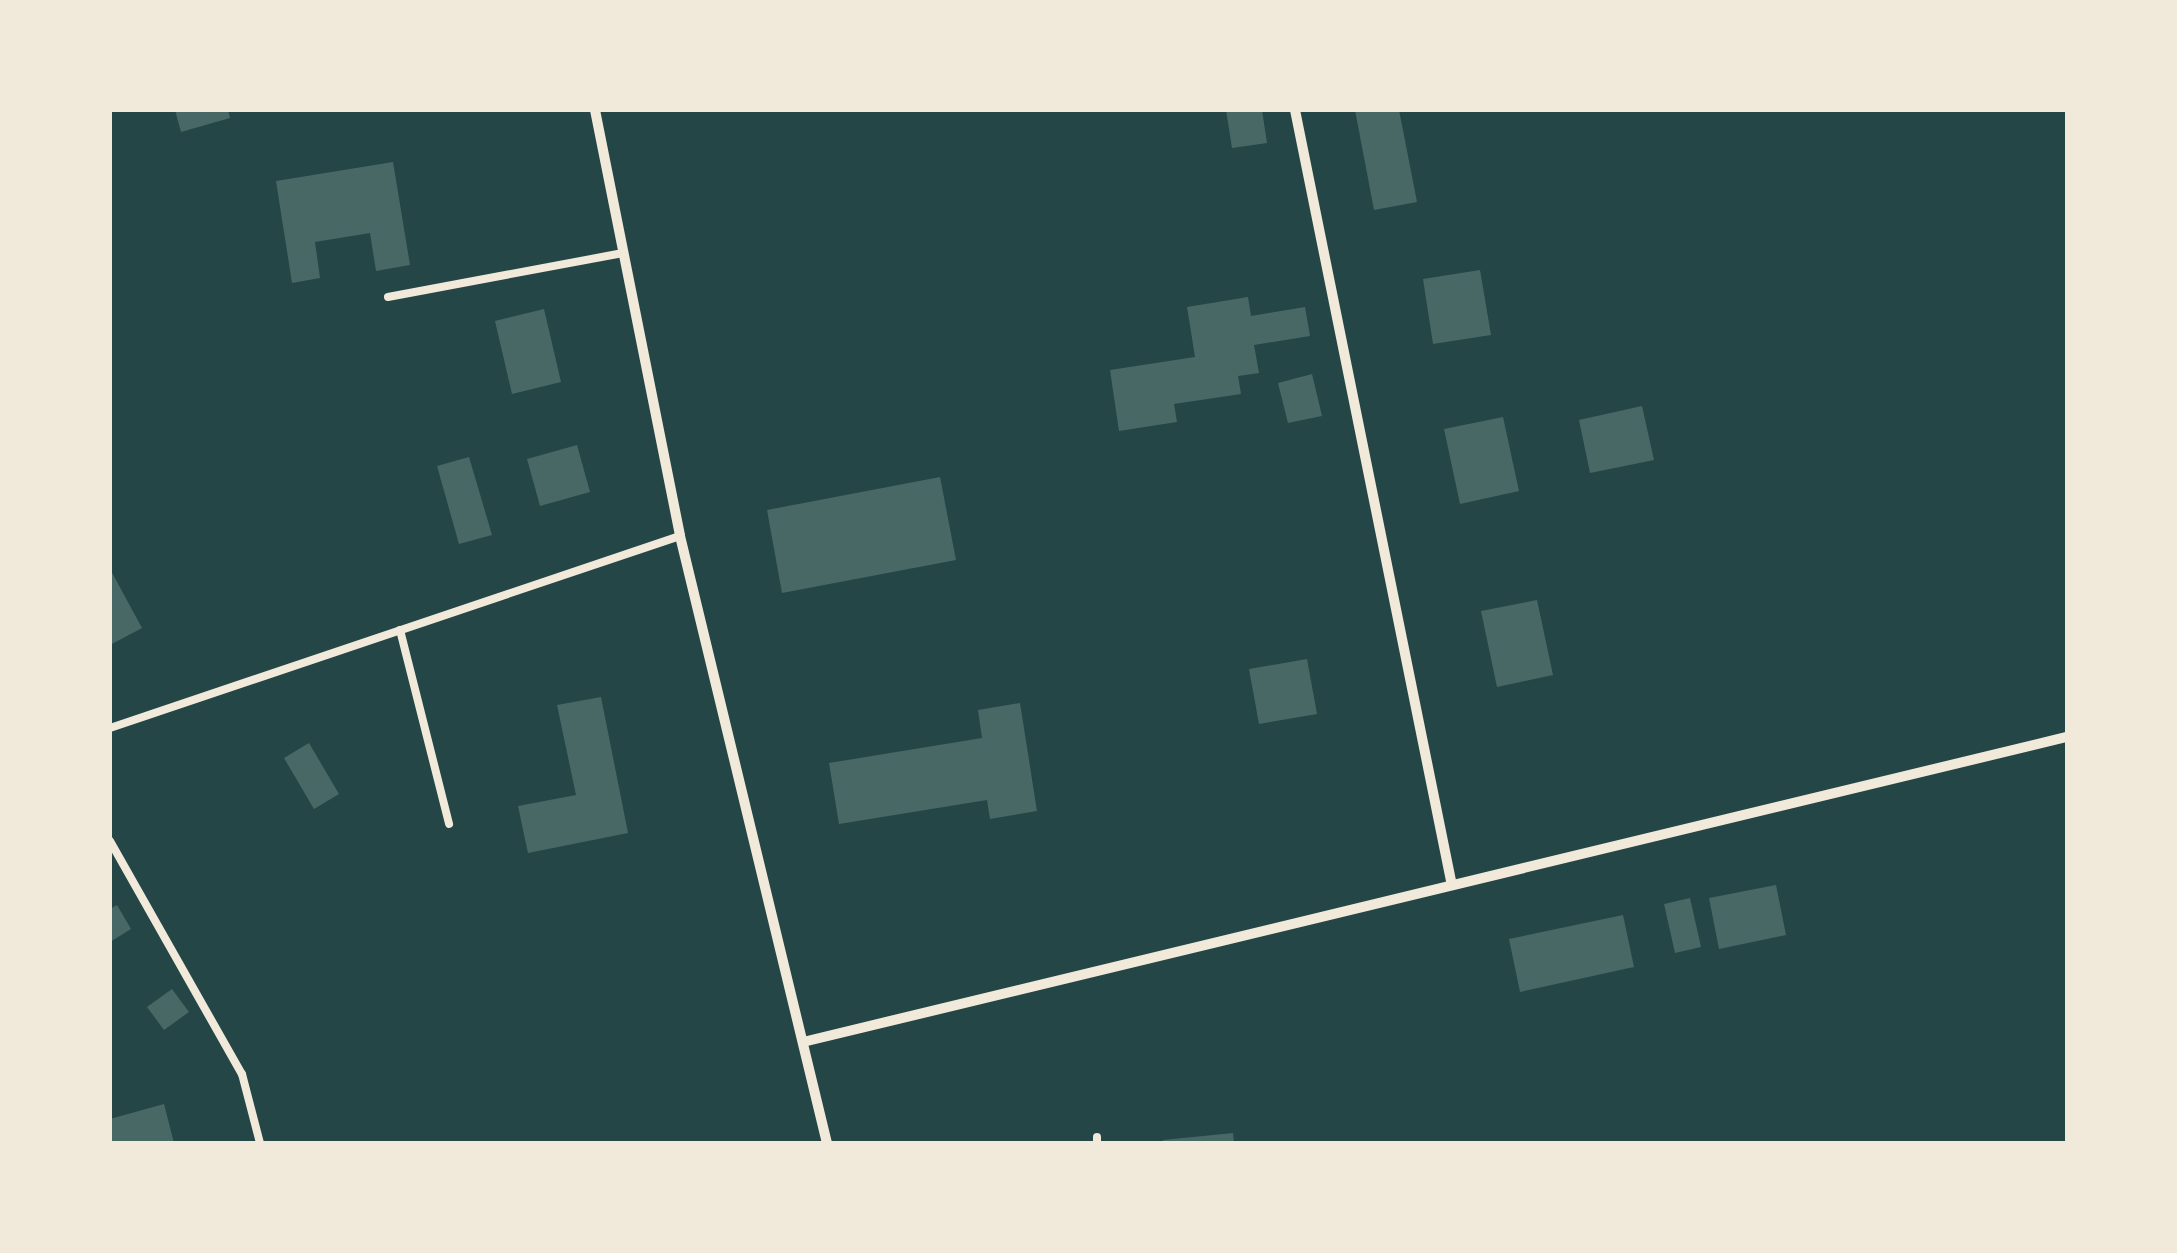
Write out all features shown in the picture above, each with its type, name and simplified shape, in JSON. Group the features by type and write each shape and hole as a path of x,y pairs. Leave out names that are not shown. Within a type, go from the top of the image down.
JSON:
{"street":[{"path":"595,110 680,536 827,1143"},
{"path":"1295,110 1451,881"},
{"path":"803,1042 1451,881 2067,737"}],"lane":[{"path":"388,298 623,252"},
{"path":"110,728 680,536"},
{"path":"400,630 449,824"},
{"path":"110,841 242,1074 260,1143"}],"shaded area":[{"path":"110,110 2067,110 2067,1143 110,1143"}],"building":[{"path":"175,110 228,110 230,118 181,132"},
{"path":"1226,110 1262,110 1267,143 1232,148"},
{"path":"1355,110 1399,110 1417,202 1374,210"},
{"path":"393,162 410,265 376,271 370,233 315,242 320,278 292,283 276,181"},
{"path":"1480,270 1491,335 1433,344 1423,279"},
{"path":"1248,297 1251,316 1305,307 1310,336 1254,345 1259,373 1238,376 1241,394 1174,404 1177,422 1119,431 1110,370 1195,357 1187,307"},
{"path":"544,309 561,382 512,394 495,321"},
{"path":"1312,374 1322,416 1288,423 1278,383"},
{"path":"1642,406 1654,460 1590,473 1579,420"},
{"path":"1503,417 1519,491 1460,504 1444,429"},
{"path":"577,445 590,492 540,506 527,459"},
{"path":"469,457 492,535 459,544 437,466"},
{"path":"940,477 956,560 782,593 767,510"},
{"path":"110,569 142,628 110,645"},
{"path":"1537,600 1553,675 1497,687 1481,611"},
{"path":"1307,659 1317,714 1259,724 1249,669"},
{"path":"601,697 628,833 528,853 518,806 576,795 557,705"},
{"path":"1020,703 1037,811 990,819 987,800 839,824 829,763 982,738 978,710"},
{"path":"309,743 339,794 314,809 284,758"},
{"path":"1776,885 1786,935 1719,949 1709,898"},
{"path":"1690,898 1701,947 1675,953 1664,904"},
{"path":"117,905 131,929 110,942 110,909"},
{"path":"1623,915 1634,967 1520,992 1509,939"},
{"path":"172,989 189,1012 164,1030 147,1007"},
{"path":"164,1104 174,1143 110,1143 110,1119"},
{"path":"1233,1133 1234,1143 1163,1143 1163,1140"}]}
